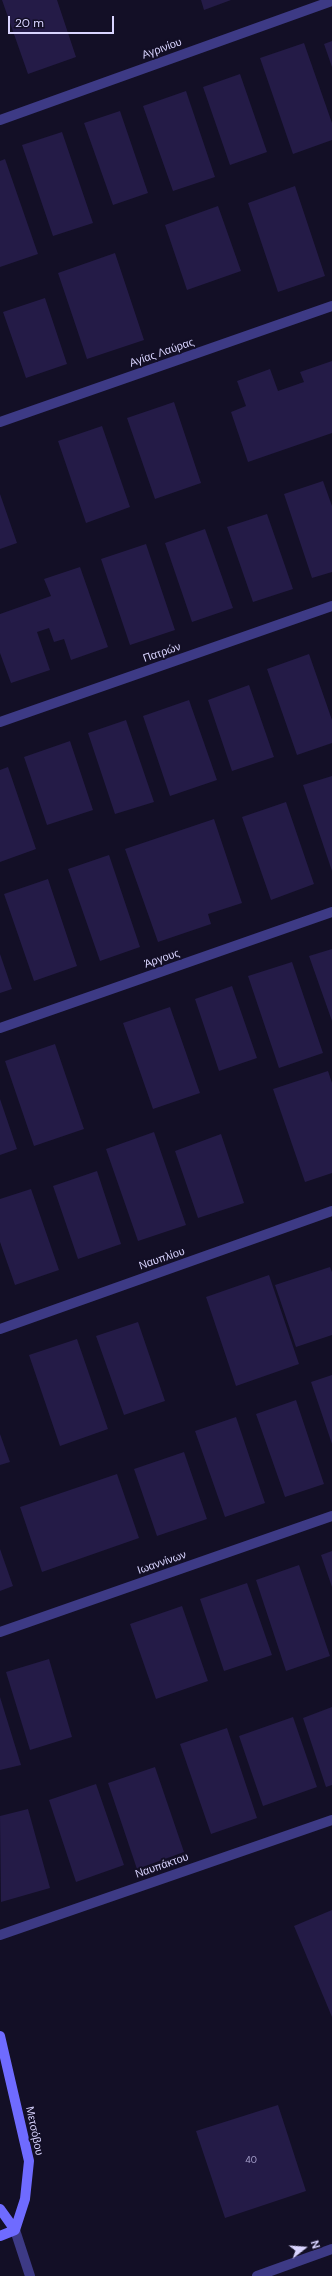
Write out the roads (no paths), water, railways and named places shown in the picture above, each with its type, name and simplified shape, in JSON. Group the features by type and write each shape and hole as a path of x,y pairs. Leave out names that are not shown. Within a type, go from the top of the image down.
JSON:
{"street":[{"name":"Αγρινίου","path":"0,120 332,1"},
{"name":"Αγίας Λαύρας","path":"0,422 332,306"},
{"name":"Πατρών","path":"0,722 332,606"},
{"name":"Άργους","path":"0,1028 332,912"},
{"name":"Ναυπλίου","path":"0,1329 332,1211"},
{"name":"Ιωαννίνων","path":"0,1632 332,1516"},
{"name":"Ναυπάκτου","path":"0,1935 332,1820"},
{"name":"Μετσόβου","path":"0,2036 29,2161 26,2199 15,2230"},
{"path":"0,2209 15,2230 30,2276"},
{"path":"0,2236 15,2230"},
{"path":"258,2276 332,2249"}]}
